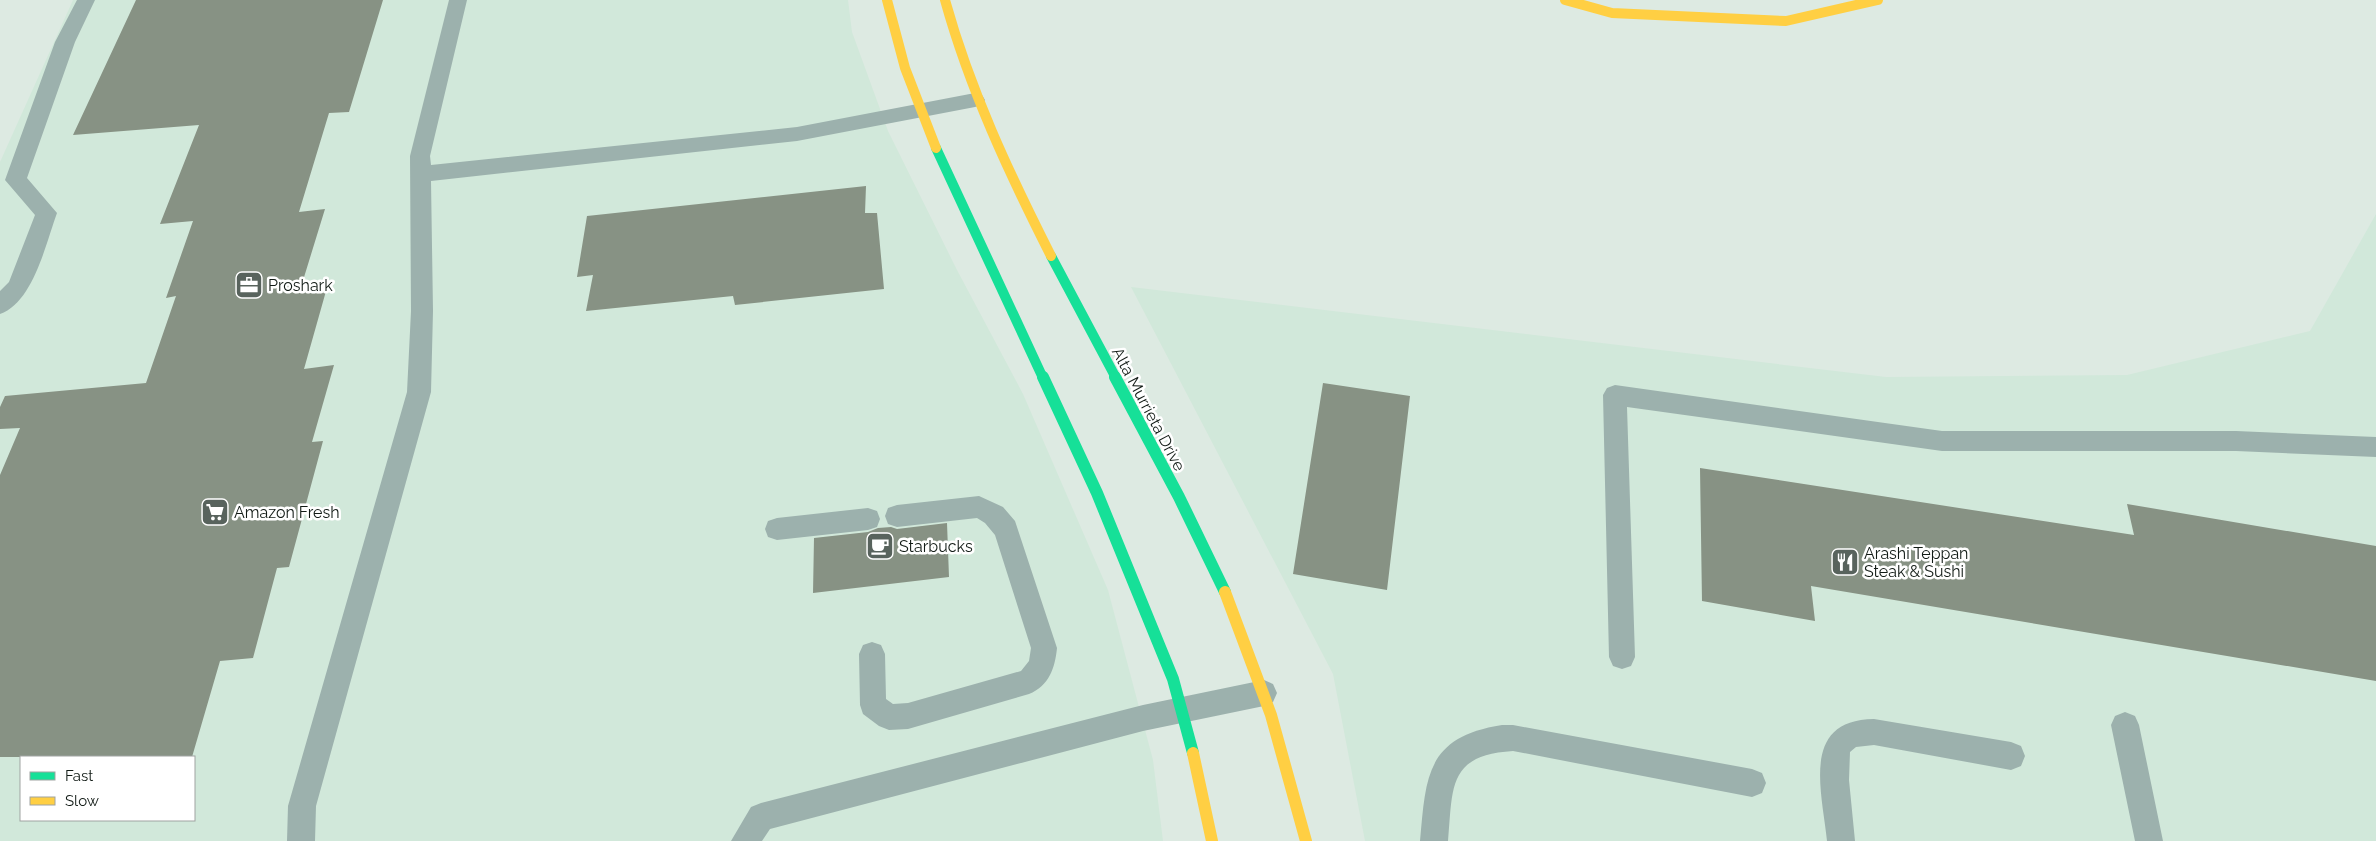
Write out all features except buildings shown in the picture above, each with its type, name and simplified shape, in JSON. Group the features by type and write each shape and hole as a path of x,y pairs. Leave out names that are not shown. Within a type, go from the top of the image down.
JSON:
{"street":[{"path":"886,0 919,110 972,229 1097,493 1132,573 1183,708 1202,787 1212,841"},
{"name":"Alta Murrieta Drive","path":"945,0 953,36 975,100 1064,283 1197,534 1245,642 1284,752 1306,841"},
{"path":"1565,0 1612,13 1786,20 1878,0"}],"lane":[{"path":"0,305 18,287 46,212 16,180 65,42 86,0"},
{"path":"301,841 302,806 419,392 422,311 422,174 420,156 458,0"},
{"path":"422,174 797,134 975,100"},
{"path":"1622,657 1615,395 1942,441 2236,441 2376,447"},
{"path":"872,654 874,705 889,717 908,716 1029,682 1042,666 1044,648 1042,639 1006,529 994,515 979,507 897,516"},
{"path":"777,529 868,519"},
{"path":"745,841 761,817 1183,708 1264,693"},
{"path":"2125,725 2149,841"},
{"path":"1841,841 1835,761 1838,746 1847,736 1861,732 1874,732 2011,756"},
{"path":"1434,841 1440,782 1451,759 1470,746 1497,738 1513,738 1752,783"}],"shaded area":[{"path":"73,0 848,0 852,32 888,131 957,270 1023,394 1108,590 1153,760 1163,841 0,841 0,162"},
{"path":"2376,214 2376,841 1365,841 1333,674 1131,287 1886,377 2127,375 2310,331"}],"traffic: fast":[{"path":"936,148 1097,493 1173,679 1193,753"},
{"path":"1051,256 1179,497 1225,592"}],"traffic: slow":[{"path":"887,0 905,68 936,148"},
{"path":"945,0 965,66 990,131 1051,256"},
{"path":"1565,0 1612,13 1786,21 1878,0"},
{"path":"1225,592 1261,684 1290,778 1306,841"},
{"path":"1193,753 1202,787 1212,841"}],"place":[{"name":"Proshark","path":"249,285"},
{"name":"Amazon Fresh","path":"215,512"},
{"name":"Starbucks","path":"880,546"},
{"name":"Arashi Teppan Steak & Sushi","path":"1845,562"}]}
